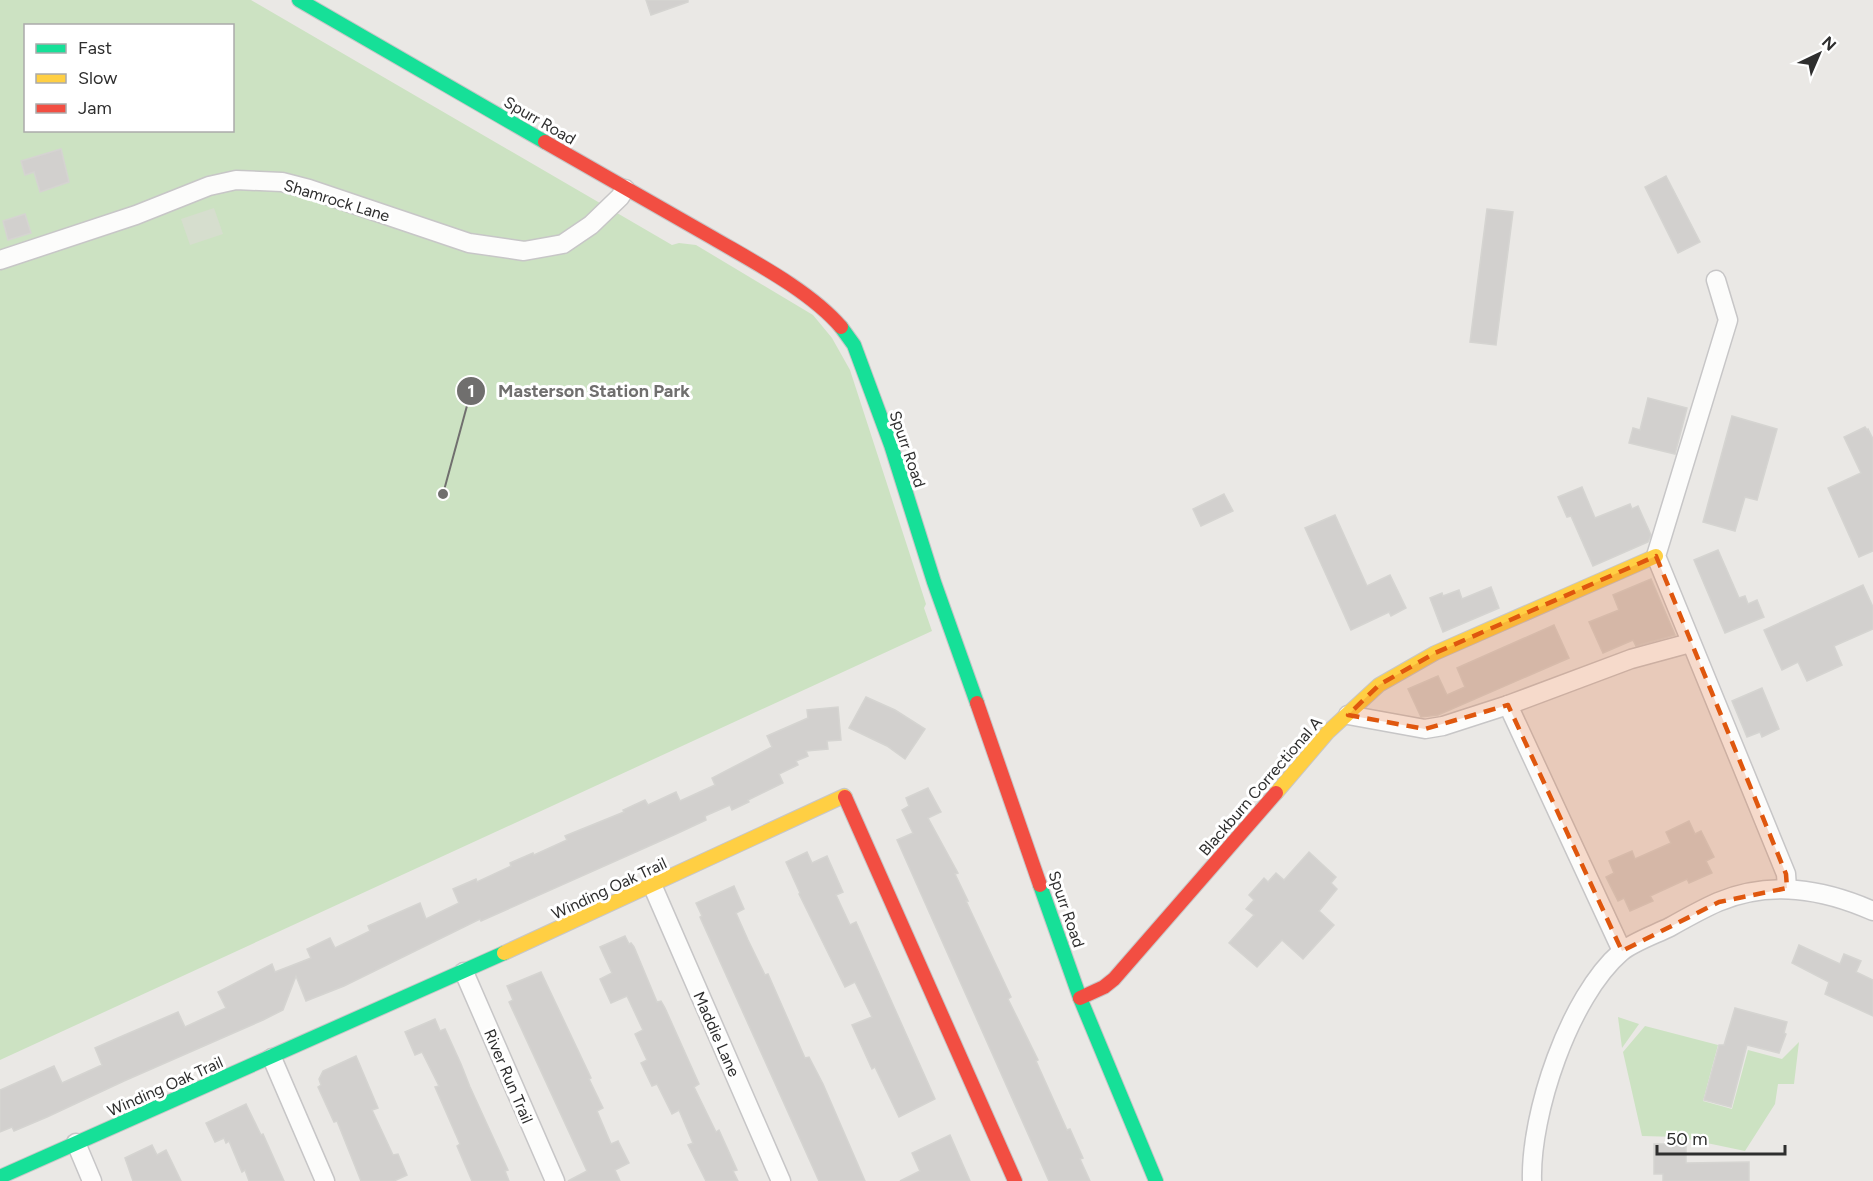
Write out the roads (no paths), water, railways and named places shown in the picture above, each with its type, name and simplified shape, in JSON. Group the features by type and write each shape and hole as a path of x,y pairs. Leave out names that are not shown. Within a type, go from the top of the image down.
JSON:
{"street":[{"name":"Spurr Road","path":"299,0 742,255 807,297 832,316 844,330 854,345 891,446 934,582 1080,998 1156,1181"},
{"name":"Shamrock Lane","path":"0,261 136,215 209,186 236,180 270,181 300,187 469,243 524,251 563,244 591,225 625,189"},
{"path":"1716,279 1728,320 1656,556 1785,874 1787,888"},
{"name":"Blackburn Correctional A","path":"1080,998 1104,987 1114,979 1328,732 1379,685 1435,653 1656,556"},
{"path":"1348,715 1425,729 1443,726 1508,705 1631,659 1690,644"},
{"path":"1508,705 1622,951"},
{"name":"Winding Oak Trail","path":"0,1177 464,972 843,796 1015,1181"},
{"name":"Maddie Lane","path":"653,886 781,1181"},
{"path":"1532,1181 1536,1130 1558,1054 1575,1016 1596,981 1622,951 1719,902 1744,894 1787,888 1815,891 1847,900 1873,911"},
{"name":"River Run Trail","path":"464,972 555,1181"},
{"path":"272,1058 325,1181"},
{"path":"76,1143 92,1181"}],"place":[{"name":"Masterson Station Park","path":"443,494"}]}
